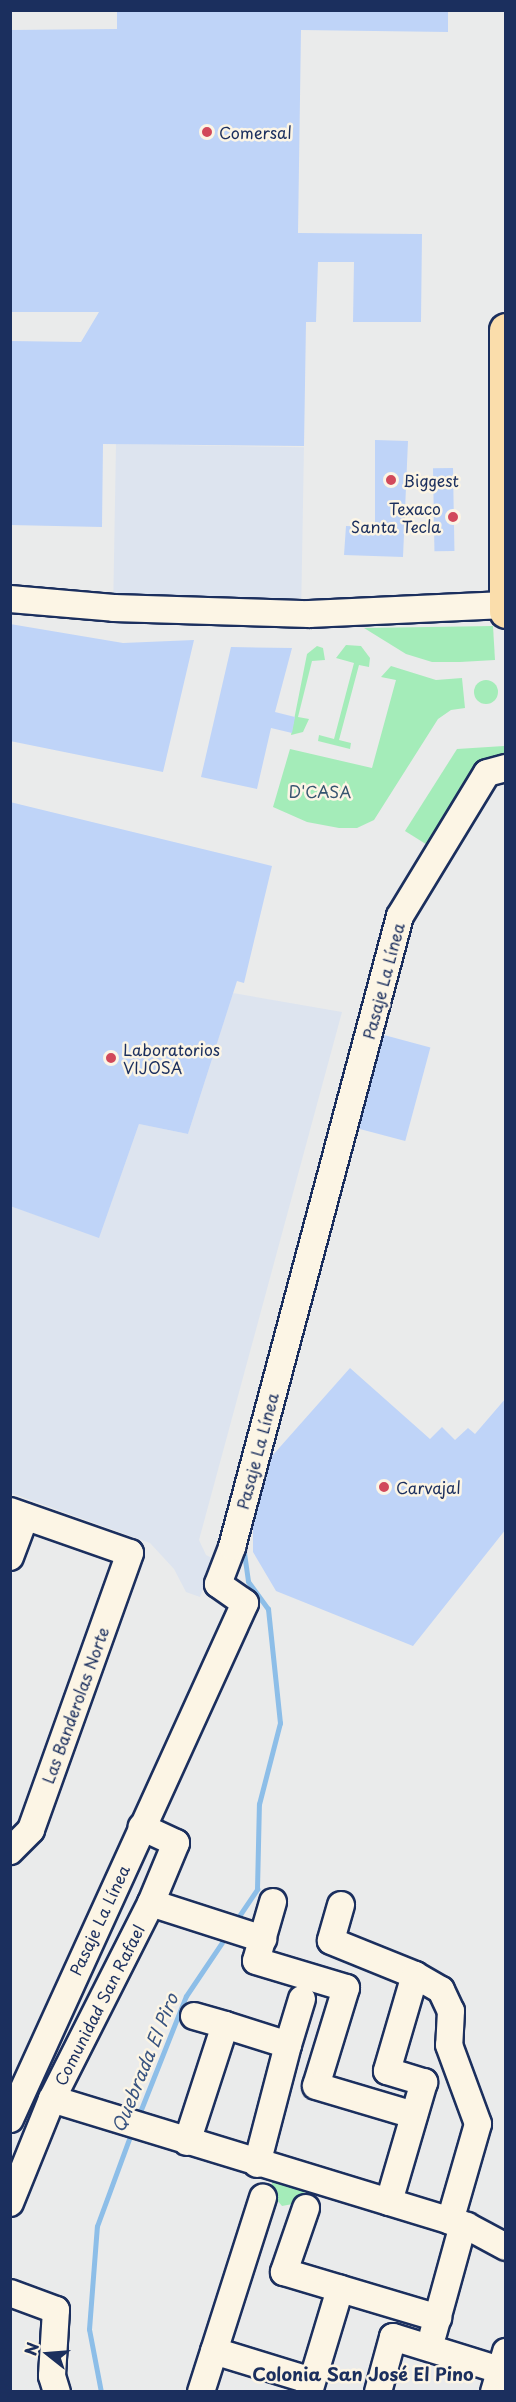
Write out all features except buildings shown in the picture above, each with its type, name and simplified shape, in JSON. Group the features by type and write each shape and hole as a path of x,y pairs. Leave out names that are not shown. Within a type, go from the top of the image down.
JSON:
{"highway":[{"path":"506,330 506,611"}],"street":[{"path":"10,599 114,608 309,614 505,605"},
{"name":"Pasaje La Línea","path":"10,2119 141,1827 245,1603 218,1584 232,1547 400,916 487,773 506,768"},
{"path":"10,1557 18,1514"},
{"name":"Las Banderolas Norte","path":"10,1851 31,1830 130,1553 18,1514"},
{"name":"Comunidad San Rafael","path":"10,2203 52,2099 151,1903 176,1843 141,1827"},
{"path":"273,1902 253,1936 256,1961 346,1988 316,2086"},
{"path":"151,1903 253,1936"},
{"path":"341,1905 331,1941 415,1975 441,1990 451,2011 448,2045 478,2124 438,2318 429,2349"},
{"path":"389,2202 424,2082 387,2071 415,1975"},
{"path":"256,2164 302,1999"},
{"path":"194,2016 288,2045"},
{"path":"187,2142 225,2025"},
{"path":"281,2073 316,2086 414,2115"},
{"path":"52,2099 256,2164 457,2223 506,2247"},
{"path":"201,2391 263,2198"},
{"path":"306,2208 284,2272 438,2318"},
{"path":"214,2351 310,2386 340,2289"},
{"path":"10,2293 56,2310 49,2386"},
{"path":"378,2391 393,2337 501,2372"}],"shaded area":[{"path":"116,444 304,447 301,598 113,595"},
{"name":"Laboratorios VIJOSA","path":"233,993 342,1012 199,1540 206,1555 214,1559 200,1597 186,1592 174,1569 150,1543 11,1493 10,1206 99,1237 139,1124 188,1134"}],"green space":[{"path":"493,626 495,660 460,662 432,662 406,654 364,628"},
{"name":"D'CASA","path":"346,645 361,646 370,658 369,667 359,665 339,740 351,743 350,749 318,741 319,735 334,739 354,663 336,658"},
{"name":"D'CASA","path":"317,646 323,648 325,660 312,661 298,717 309,719 303,732 291,735 307,654"},
{"name":"D'CASA","path":"391,666 436,680 462,678 465,708 451,710 438,719 374,820 357,828 339,828 307,822 273,807 290,749 372,768 396,680 381,677"},
{"path":"486,680 495,683 498,692 495,701 486,704 477,701 474,692 477,683"},
{"path":"504,746 505,766 437,851 405,831 457,749"},
{"path":"272,2177 307,2188 298,2203 282,2206 272,2194"}],"waterway":[{"name":"Quebrada El Piro","path":"235,1922 257,1889 259,1804 280,1723 268,1609 248,1581 244,1553"},
{"name":"Quebrada El Piro","path":"138,2117 186,1996 227,1935"},
{"name":"Quebrada El Piro","path":"101,2392 89,2329 97,2226 132,2131"}],"place":[{"name":"Comersal","path":"207,132"},
{"name":"Biggest","path":"391,480"},
{"name":"Texaco Santa Tecla","path":"453,517"},
{"name":"Laboratorios VIJOSA","path":"111,1058"},
{"name":"Carvajal","path":"384,1487"}],"district":[{"name":"Colonia San José El Pino","path":"363,2374"}]}
